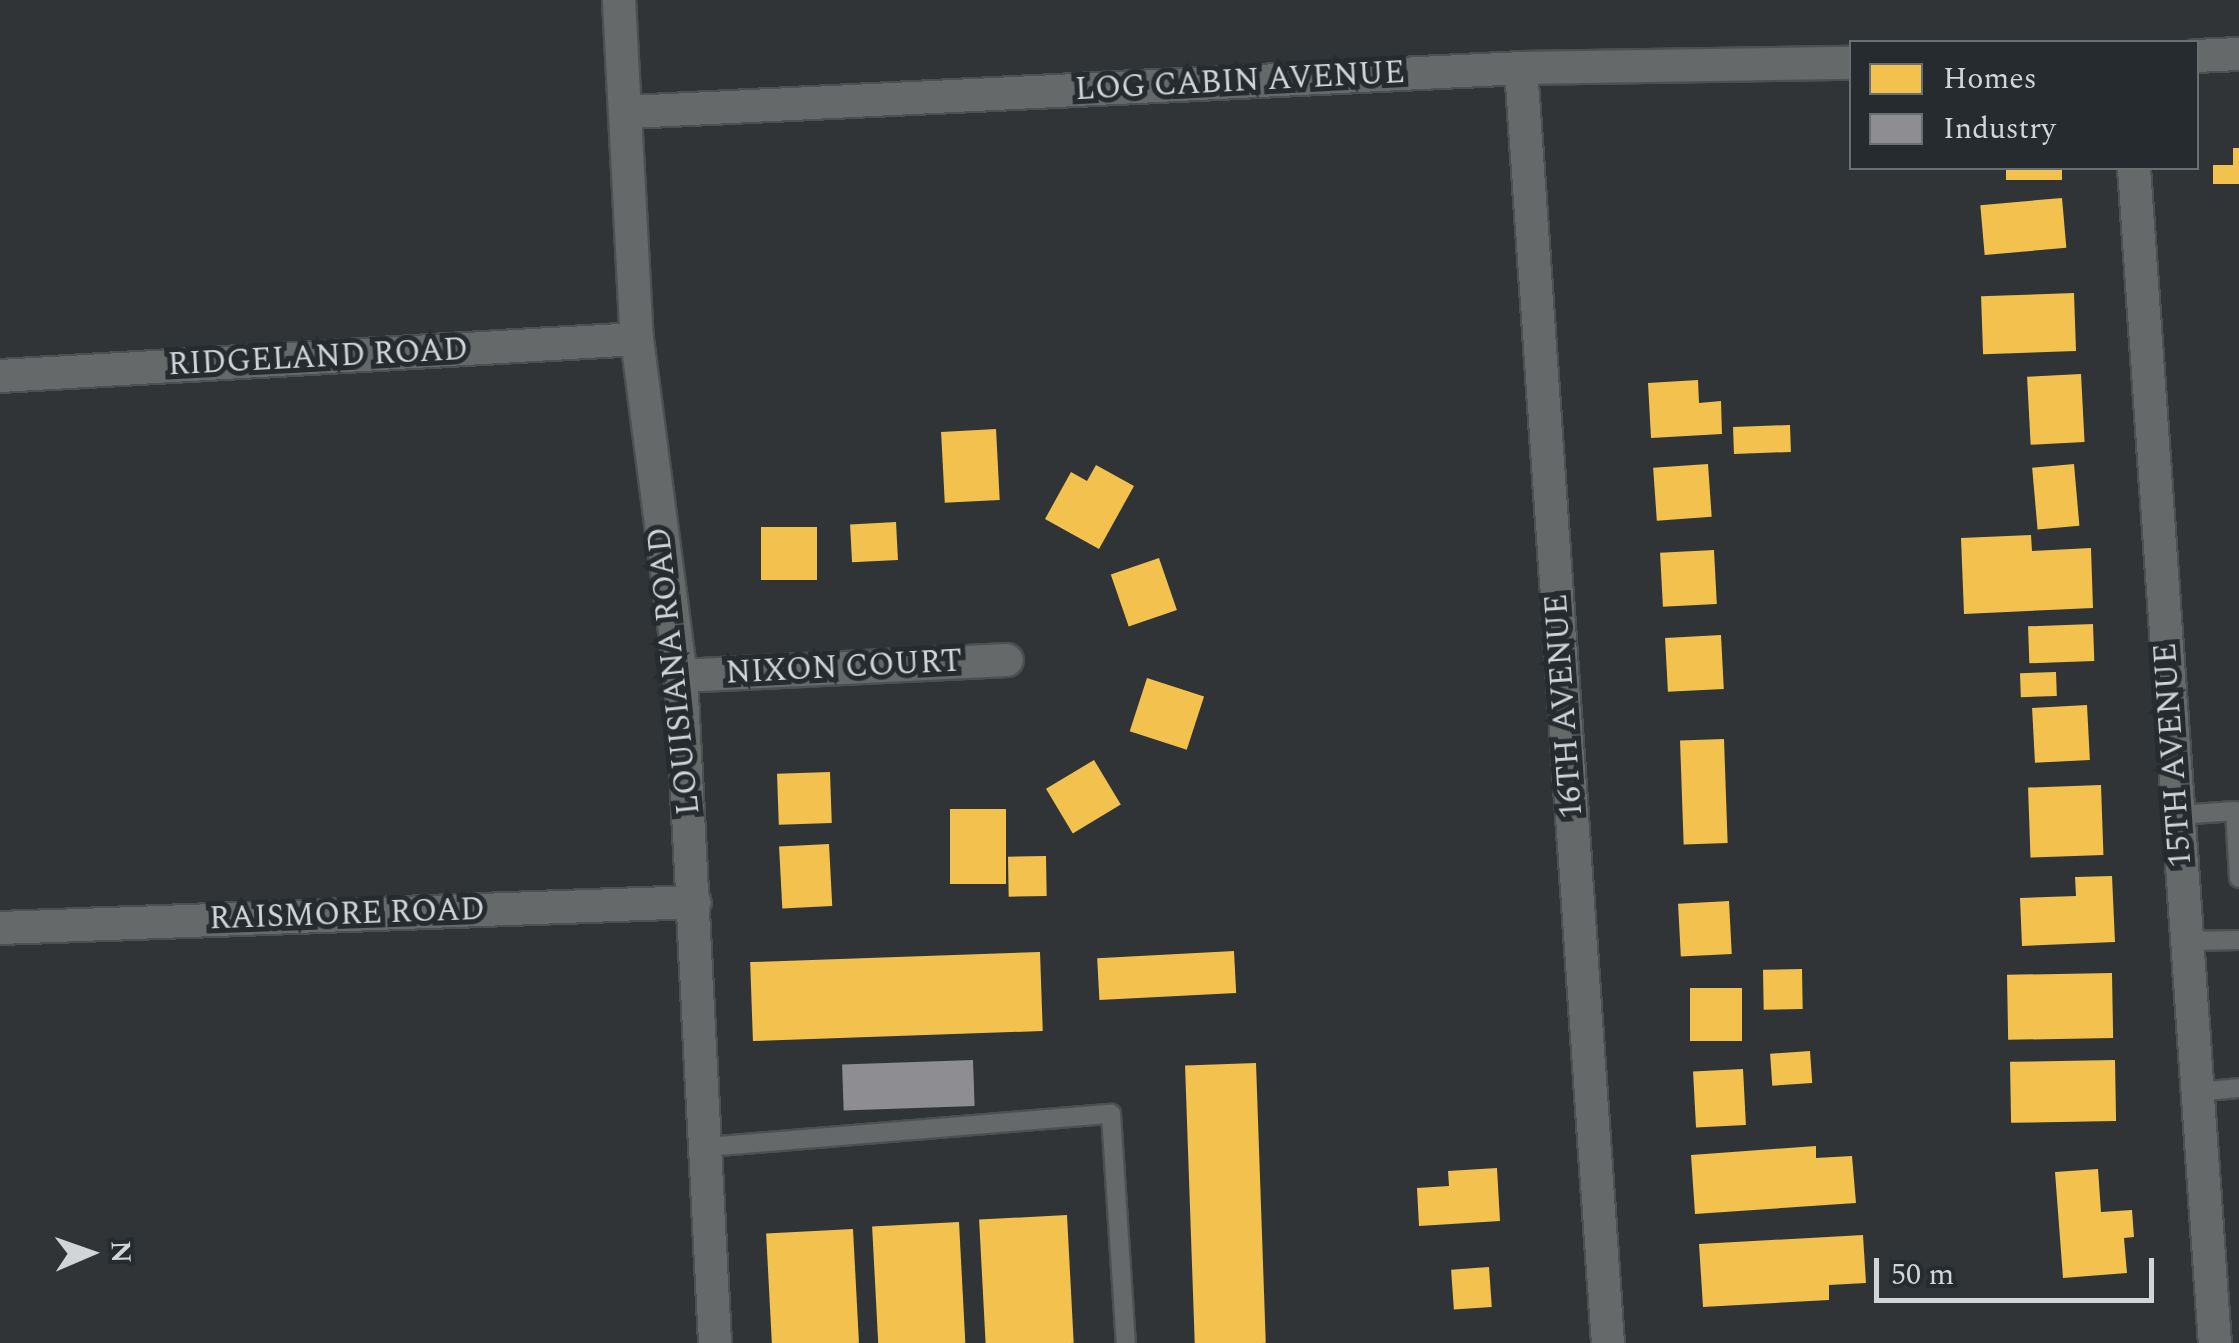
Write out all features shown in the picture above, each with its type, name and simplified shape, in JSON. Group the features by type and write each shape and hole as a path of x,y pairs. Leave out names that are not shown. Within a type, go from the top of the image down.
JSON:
{"street":[{"name":"LOUISIANA ROAD","path":"619,0 630,112 637,340 681,676 715,1343"},
{"path":"2199,56 2239,54"},
{"name":"LOG CABIN AVENUE","path":"630,112 1522,68 1849,63"},
{"name":"16TH AVENUE","path":"1522,68 1608,1343"},
{"name":"15TH AVENUE","path":"2134,170 2215,1343"},
{"name":"RIDGELAND ROAD","path":"0,376 637,340"},
{"name":"NIXON COURT","path":"681,676 1007,660"},
{"name":"RAISMORE ROAD","path":"0,928 694,902"}],"lane":[{"path":"2178,815 2235,811 2239,878"},
{"path":"2187,941 2239,940"},
{"path":"2198,1092 2239,1088"},
{"path":"708,1148 1110,1114 1126,1343"}],"building: Homes":[{"path":"2233,148 2239,148 2239,184 2213,184 2213,165 2233,165"},
{"path":"2006,170 2062,170 2062,180 2006,180"},
{"path":"2062,198 2066,248 1985,255 1980,205"},
{"path":"2074,293 2076,351 1983,354 1981,296"},
{"path":"2081,374 2085,442 2031,445 2027,377"},
{"path":"1698,380 1699,403 1721,401 1722,434 1651,438 1648,383"},
{"path":"1790,425 1791,452 1734,454 1733,427"},
{"path":"996,429 1000,500 945,503 941,432"},
{"path":"1708,464 1712,517 1657,521 1653,468"},
{"path":"2074,464 2079,526 2038,529 2032,468"},
{"path":"1096,465 1134,486 1099,549 1045,519 1071,472 1087,481"},
{"path":"896,522 898,560 852,562 850,524"},
{"path":"761,527 817,527 817,580 761,580"},
{"path":"2031,535 2032,551 2091,548 2093,608 1964,614 1961,538"},
{"path":"1714,550 1717,604 1663,607 1660,553"},
{"path":"1159,558 1177,610 1129,627 1111,575"},
{"path":"2093,624 2094,661 2029,663 2028,626"},
{"path":"1721,635 1724,689 1668,692 1665,638"},
{"path":"2056,672 2057,696 2021,697 2020,673"},
{"path":"1147,678 1204,697 1187,750 1130,731"},
{"path":"2087,705 2090,760 2035,763 2032,708"},
{"path":"1724,739 1728,843 1684,844 1680,741"},
{"path":"1094,760 1121,805 1073,833 1046,789"},
{"path":"830,772 832,823 779,825 777,774"},
{"path":"2101,785 2103,855 2030,858 2028,788"},
{"path":"950,809 1006,809 1006,884 950,884"},
{"path":"829,844 832,906 782,909 779,847"},
{"path":"1046,856 1047,896 1009,897 1008,857"},
{"path":"2112,876 2115,942 2022,946 2020,898 2076,896 2075,877"},
{"path":"1729,901 1732,954 1681,957 1678,904"},
{"path":"1234,951 1236,993 1099,1000 1097,958"},
{"path":"1040,952 1043,1031 753,1041 750,962"},
{"path":"1802,969 1803,1009 1764,1010 1763,970"},
{"path":"2112,973 2113,1038 2008,1040 2007,975"},
{"path":"1690,988 1742,988 1742,1041 1690,1041"},
{"path":"1810,1051 1812,1083 1772,1086 1770,1054"},
{"path":"2115,1060 2116,1121 2011,1123 2010,1062"},
{"path":"1256,1063 1266,1343 1195,1343 1185,1065"},
{"path":"1743,1069 1746,1125 1696,1128 1693,1072"},
{"path":"1816,1146 1816,1158 1852,1156 1856,1203 1695,1214 1691,1155"},
{"path":"1497,1168 1500,1221 1419,1226 1417,1188 1449,1186 1448,1171"},
{"path":"2098,1169 2101,1212 2132,1210 2134,1237 2124,1238 2127,1273 2063,1278 2055,1172"},
{"path":"1067,1215 1074,1343 986,1343 979,1220"},
{"path":"959,1222 965,1343 878,1343 872,1227"},
{"path":"853,1229 859,1343 772,1343 766,1234"},
{"path":"1863,1235 1866,1283 1829,1285 1829,1300 1703,1307 1699,1244"},
{"path":"1489,1267 1492,1307 1454,1310 1451,1270"}],"building: Industry":[{"path":"973,1060 975,1106 844,1111 842,1065"}]}
